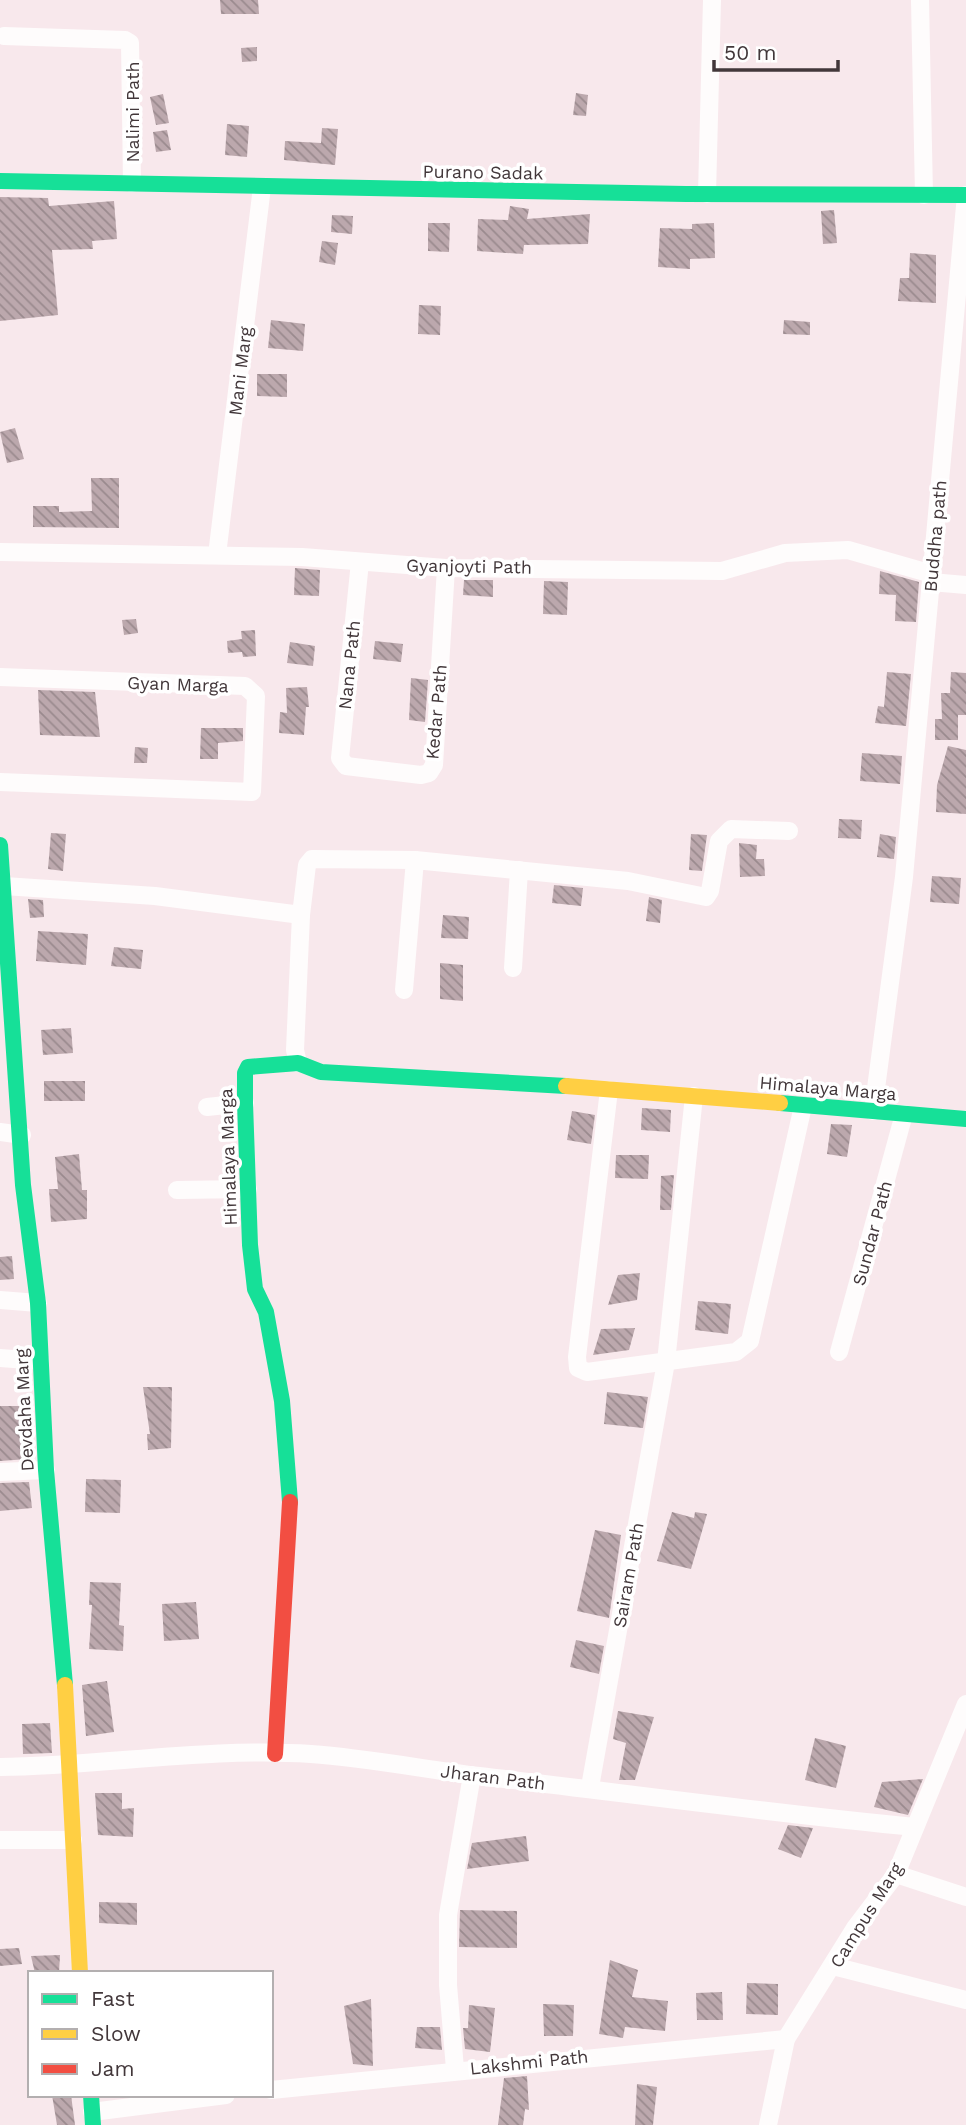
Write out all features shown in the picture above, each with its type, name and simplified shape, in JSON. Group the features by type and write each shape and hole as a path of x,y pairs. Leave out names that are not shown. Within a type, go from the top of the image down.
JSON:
{"main road":[{"name":"Purano Sadak","path":"0,181 707,194 966,195"},
{"name":"Devdaha Marg","path":"0,845 22,1135 23,1185 38,1303 46,1470 70,1766 80,1971"},
{"name":"Himalaya Marga","path":"275,1754 290,1497 282,1401 266,1312 255,1289 245,1103 245,1073 248,1067 298,1063 321,1072 694,1096 966,1119"}],"street":[{"path":"707,194 712,0"},
{"path":"920,0 924,195"},
{"name":"Nalimi Path","path":"4,36 125,40 130,44 132,183"},
{"name":"Mani Marg","path":"217,555 262,187"},
{"name":"Buddha path","path":"873,1111 904,877 966,195"},
{"name":"Gyanjoyti Path","path":"0,552 302,557 446,568 722,571 785,553 838,550 932,578 966,585"},
{"name":"Nana Path","path":"346,766 340,758 340,745 360,562"},
{"name":"Kedar Path","path":"346,766 421,775 429,773 434,765 446,568"},
{"name":"Gyan Marga","path":"0,677 245,686 256,696 253,792 0,782"},
{"path":"298,1063 295,1050 301,915 307,865 312,859 415,860 519,870 628,881 706,897 710,891 719,841 731,829 789,831"},
{"path":"404,990 415,860"},
{"path":"513,968 519,870"},
{"path":"4,886 155,896 301,915"},
{"path":"608,1090 577,1357 578,1368 587,1372 736,1352 750,1341 803,1106"},
{"name":"Sairam Path","path":"590,1787 666,1362 694,1096"},
{"path":"207,1107 245,1103"},
{"name":"Sundar Path","path":"839,1352 904,1114"},
{"path":"0,1132 22,1135"},
{"path":"177,1190 248,1189"},
{"path":"0,1300 38,1303"},
{"path":"0,1358 40,1361"},
{"path":"0,1472 46,1470"},
{"name":"Campus Marg","path":"768,2125 786,2039 834,1966 855,1928 896,1874 966,1704"},
{"name":"Jharan Path","path":"0,1768 70,1766 229,1754 311,1754 590,1787 779,1814 915,1827"},
{"path":"455,2069 448,1984 448,1915 472,1775"},
{"path":"0,1840 73,1840"},
{"path":"896,1874 966,1897"},
{"path":"834,1966 966,2000"},
{"name":"Lakshmi Path","path":"273,2090 455,2069 786,2039"},
{"path":"92,2111 209,2097"}],"building":[{"path":"220,0 258,0 259,14 221,14"},
{"path":"257,47 257,61 242,62 241,48"},
{"path":"576,93 588,95 586,116 573,115"},
{"path":"163,94 169,123 156,125 150,97"},
{"path":"227,124 249,126 247,157 225,155"},
{"path":"322,128 338,129 335,165 284,160 285,141 321,143"},
{"path":"167,130 171,150 156,152 153,132"},
{"path":"0,197 48,198 49,206 114,201 117,239 92,241 93,249 52,250 58,315 0,321"},
{"path":"510,206 529,209 527,219 590,214 588,244 524,245 523,254 477,251 478,219 508,220"},
{"path":"834,210 837,243 823,244 821,211"},
{"path":"332,215 353,216 352,234 331,232"},
{"path":"428,223 450,223 449,252 428,251"},
{"path":"714,223 715,258 690,259 690,269 658,267 660,228 692,229 692,224"},
{"path":"322,241 338,243 335,265 319,262"},
{"path":"910,253 936,255 936,303 898,301 900,278 909,278"},
{"path":"419,305 441,306 440,335 418,334"},
{"path":"271,320 305,324 303,351 268,348"},
{"path":"784,320 810,322 810,335 783,334"},
{"path":"257,374 287,374 287,397 257,396"},
{"path":"15,428 24,459 7,463 0,432"},
{"path":"91,478 119,478 119,528 33,527 33,506 59,506 59,512 92,511"},
{"path":"295,568 320,570 319,596 294,595"},
{"path":"880,571 919,582 916,622 895,621 896,595 879,594"},
{"path":"464,580 493,580 493,597 463,595"},
{"path":"544,581 568,582 567,615 543,614"},
{"path":"136,619 138,633 124,635 122,620"},
{"path":"255,630 256,656 243,657 242,652 228,653 227,641 242,639 241,631"},
{"path":"375,641 403,644 401,662 373,659"},
{"path":"290,642 315,646 313,666 287,663"},
{"path":"887,672 911,674 906,726 875,723 878,706 884,707"},
{"path":"951,672 966,673 966,715 958,715 958,740 935,740 935,719 942,719 941,693 950,693"},
{"path":"411,678 428,680 425,722 409,720"},
{"path":"307,687 309,707 306,707 304,735 279,733 280,712 287,713 286,688"},
{"path":"38,690 95,692 100,737 40,735"},
{"path":"201,728 243,728 243,741 218,743 218,759 200,759"},
{"path":"948,746 966,750 966,814 936,812 937,785"},
{"path":"135,747 148,748 147,763 134,763"},
{"path":"862,753 902,756 900,784 860,781"},
{"path":"839,819 862,820 861,839 838,838"},
{"path":"51,833 66,834 63,871 48,869"},
{"path":"691,834 707,835 702,871 689,870"},
{"path":"880,834 896,837 894,859 877,857"},
{"path":"739,843 757,845 756,859 764,859 765,876 740,877"},
{"path":"932,876 961,878 959,904 930,902"},
{"path":"554,885 583,888 581,906 552,903"},
{"path":"649,897 662,900 660,923 646,921"},
{"path":"28,899 43,900 44,917 30,918"},
{"path":"443,915 469,917 468,939 441,938"},
{"path":"38,931 88,934 86,965 36,961"},
{"path":"114,947 143,950 141,969 111,966"},
{"path":"440,963 463,965 463,1001 440,999"},
{"path":"71,1028 73,1053 43,1055 41,1030"},
{"path":"44,1081 85,1081 85,1101 44,1101"},
{"path":"642,1108 671,1110 670,1132 641,1130"},
{"path":"572,1111 595,1115 591,1144 567,1140"},
{"path":"831,1124 852,1125 847,1157 827,1154"},
{"path":"79,1154 82,1190 87,1190 87,1219 51,1222 49,1189 58,1189 55,1157"},
{"path":"616,1155 649,1155 648,1179 615,1178"},
{"path":"674,1175 671,1210 660,1210 661,1176"},
{"path":"12,1256 14,1279 0,1280 0,1257"},
{"path":"640,1273 637,1300 608,1305 618,1275"},
{"path":"698,1301 731,1304 728,1334 695,1330"},
{"path":"635,1328 629,1350 593,1355 601,1329"},
{"path":"143,1387 172,1387 171,1448 148,1450 147,1434 150,1434"},
{"path":"607,1392 648,1397 643,1428 604,1424"},
{"path":"0,1406 25,1406 28,1459 0,1461"},
{"path":"86,1479 121,1480 120,1513 85,1512"},
{"path":"29,1482 32,1508 0,1511 0,1483"},
{"path":"672,1512 694,1518 695,1512 707,1514 691,1569 657,1561"},
{"path":"595,1530 621,1535 609,1618 577,1611"},
{"path":"90,1582 121,1583 119,1625 124,1626 123,1651 89,1649 92,1605 89,1605"},
{"path":"196,1602 199,1639 164,1641 162,1604"},
{"path":"576,1640 604,1646 599,1674 570,1667"},
{"path":"107,1681 114,1732 86,1736 82,1685"},
{"path":"618,1711 654,1717 635,1780 619,1780 626,1743 613,1739"},
{"path":"50,1723 52,1753 23,1754 22,1724"},
{"path":"815,1738 846,1746 836,1788 805,1780"},
{"path":"923,1779 908,1815 874,1807 882,1782"},
{"path":"95,1793 122,1793 122,1809 134,1808 133,1837 98,1835"},
{"path":"788,1825 813,1828 801,1858 778,1849"},
{"path":"526,1836 529,1861 467,1869 472,1843"},
{"path":"99,1902 137,1903 137,1925 99,1923"},
{"path":"460,1910 517,1911 517,1948 459,1947"},
{"path":"19,1948 22,1964 0,1966 0,1949"},
{"path":"60,1955 59,1971 35,1971 31,1956"},
{"path":"610,1960 638,1970 632,1997 668,2001 665,2031 625,2027 623,2038 599,2034"},
{"path":"747,1983 778,1984 778,2015 746,2014"},
{"path":"722,1992 723,2020 697,2020 696,1993"},
{"path":"371,1999 373,2066 353,2064 344,2006"},
{"path":"543,2004 574,2005 573,2036 544,2036"},
{"path":"469,2005 495,2008 490,2052 465,2049 463,2028 468,2028"},
{"path":"417,2027 440,2027 442,2050 415,2048"},
{"path":"527,2076 529,2110 525,2109 523,2125 498,2125 504,2078"},
{"path":"637,2084 657,2087 653,2125 635,2125"},
{"path":"52,2097 71,2097 75,2125 57,2125"}],"traffic: fast":[{"path":"0,181 686,194 966,195"},
{"path":"0,845 23,1185 38,1303 46,1470 65,1685"},
{"path":"290,1502 282,1401 266,1312 255,1289 250,1245 245,1103 245,1073 248,1067 298,1063 321,1072 566,1086"},
{"path":"780,1103 966,1119"},
{"path":"91,2097 93,2125"}],"traffic: slow":[{"path":"566,1086 780,1103"},
{"path":"65,1685 80,1971"}],"traffic: jam":[{"path":"275,1754 290,1502"}]}
